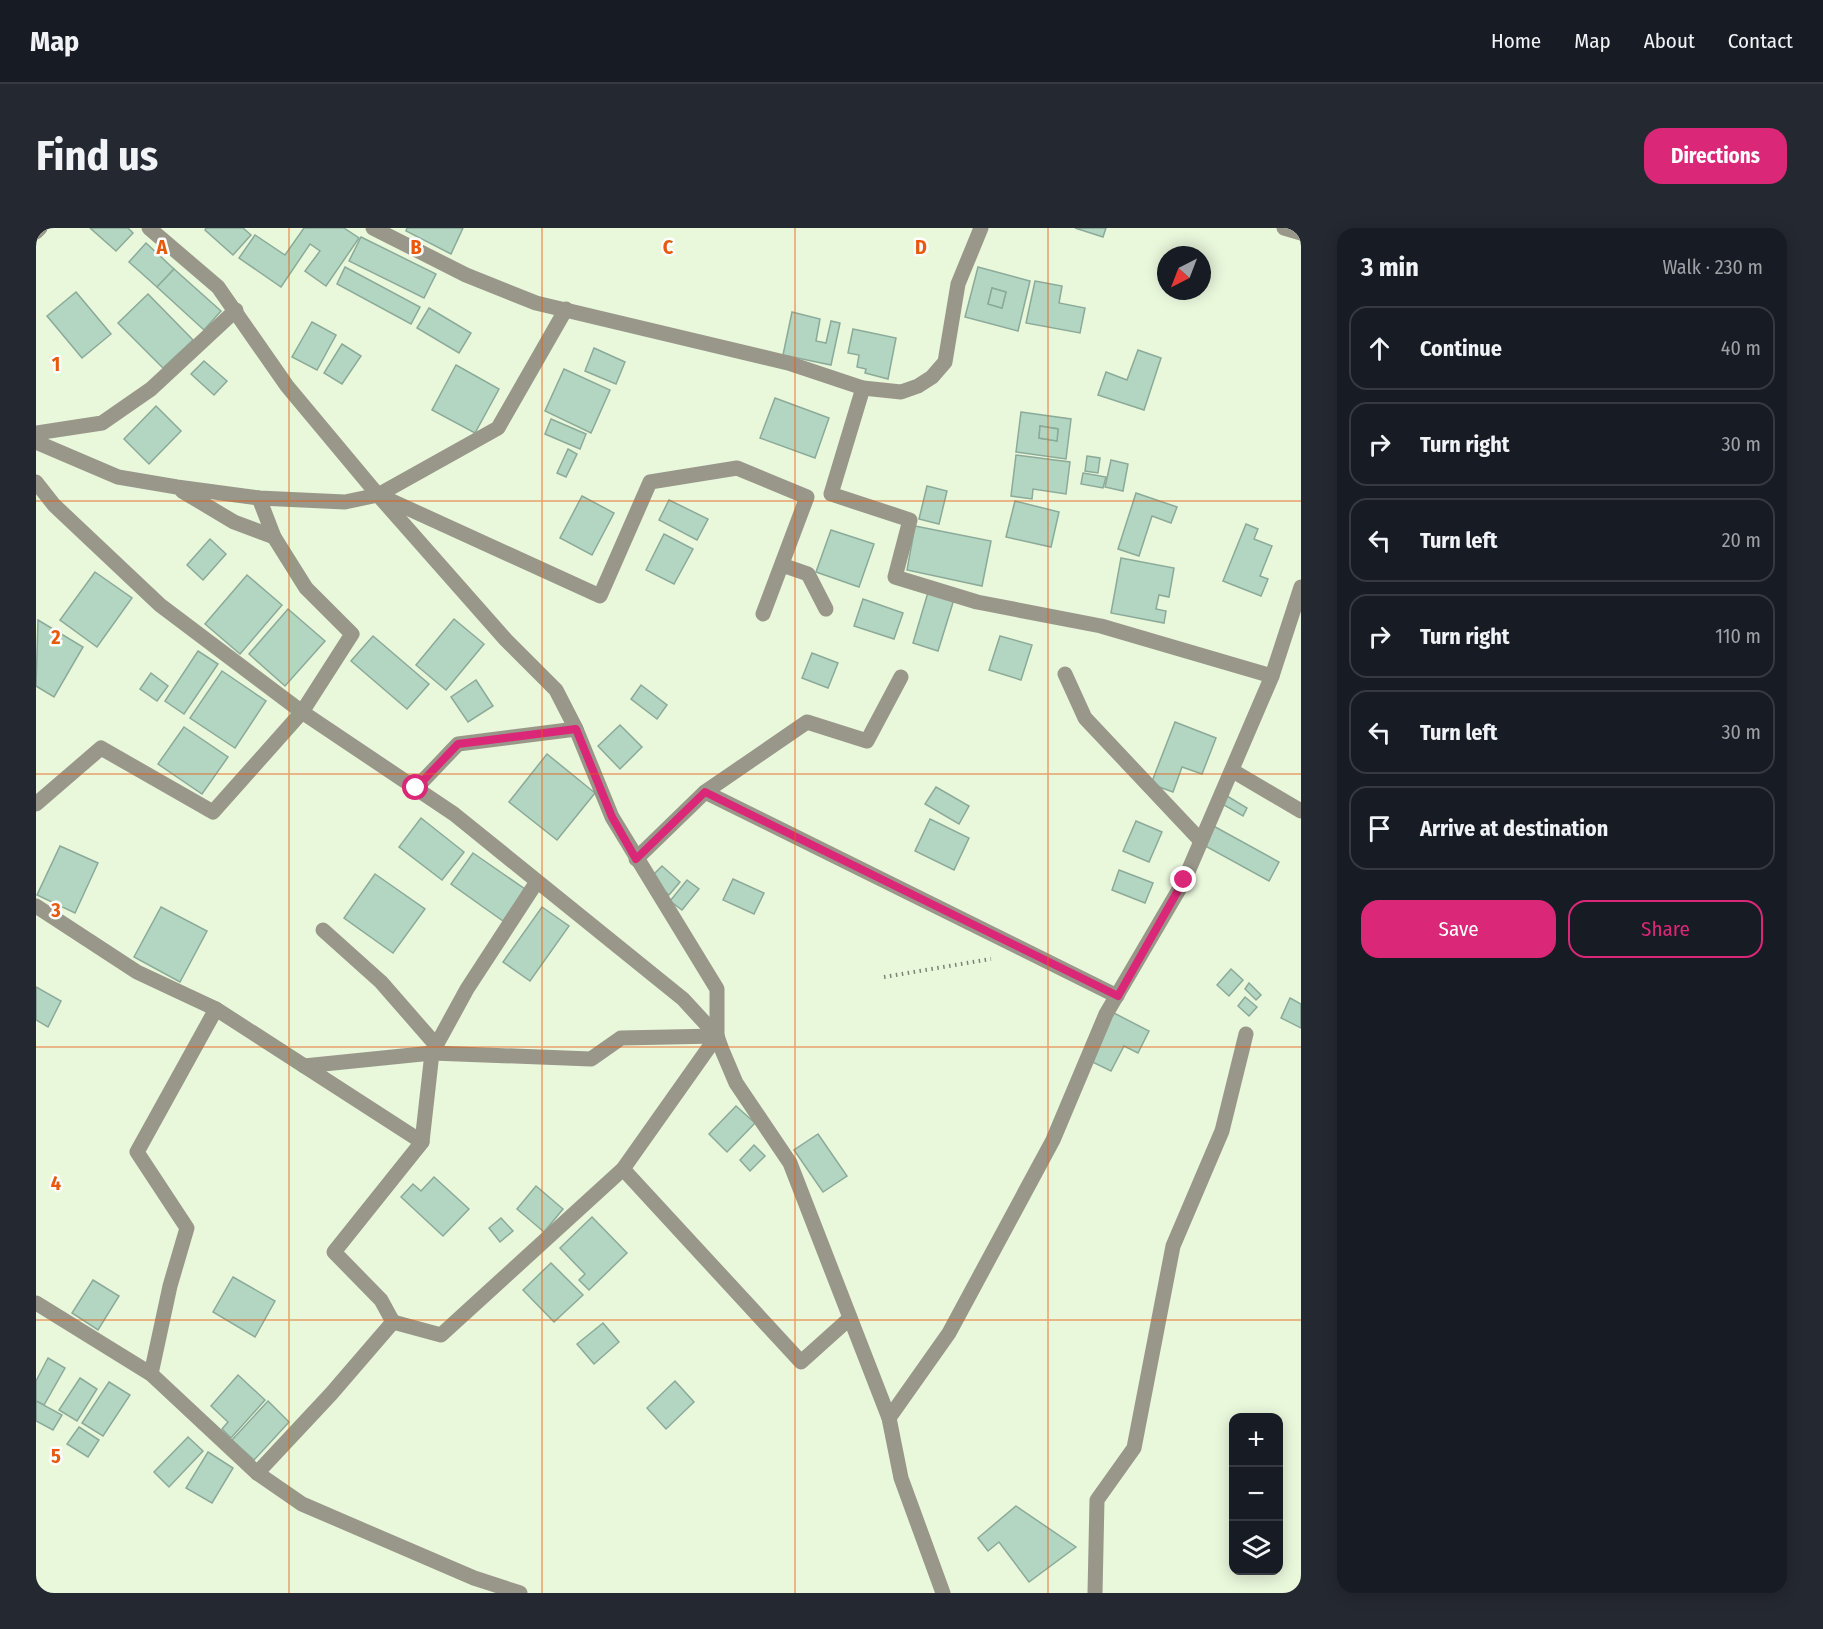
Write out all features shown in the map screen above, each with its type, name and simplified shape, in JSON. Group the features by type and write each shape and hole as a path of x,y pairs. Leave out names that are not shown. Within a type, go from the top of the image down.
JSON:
{"street":[{"path":"36,232 40,228"},
{"path":"149,228 218,287 287,386 378,495 506,640 556,690 576,729 612,817 717,990 717,1036 623,1169 441,1335 393,1322 381,1300 334,1252 422,1142 434,1049 467,989 536,883"},
{"path":"373,228 466,275 536,303 788,363 863,387 901,392 918,387 932,377 945,362 958,284 981,228"},
{"path":"1284,228 1301,233"},
{"path":"36,442 118,477 177,487 259,498 345,502 378,495 498,428 566,309"},
{"path":"36,433 102,423 151,389 236,310"},
{"path":"831,494 863,387"},
{"path":"378,495 600,596 650,482 737,468 807,497 831,494 910,520 895,577 977,602 1101,626 1272,676"},
{"path":"36,482 54,505 160,605 302,712 454,814 536,883 682,999 717,1036 736,1083 790,1163 889,1418 901,1478 943,1593"},
{"path":"177,487 234,522 274,537"},
{"path":"763,614 807,497"},
{"path":"36,804 101,748 213,812 302,712 352,634 306,588 274,537 259,498"},
{"path":"782,564 808,574 826,609"},
{"path":"889,1418 948,1333 1048,1150 1106,1014 1184,880 1233,771 1272,676 1301,587"},
{"path":"1065,674 1085,718 1201,841"},
{"path":"636,859 705,792 807,722 867,741 901,677"},
{"path":"416,788 458,744 576,729"},
{"path":"1233,771 1301,811"},
{"path":"705,792 1118,996"},
{"path":"36,906 137,972 216,1009 422,1142"},
{"path":"323,930 381,982 434,1049"},
{"path":"151,1374 170,1286 187,1228 137,1152 216,1009"},
{"path":"1095,1593 1097,1500 1134,1448 1173,1246 1222,1131 1246,1034"},
{"path":"304,1066 434,1049 591,1059 621,1038 717,1036"},
{"path":"623,1169 801,1362 850,1318"},
{"path":"36,1303 151,1374 257,1473 302,1504 474,1578 520,1593"},
{"path":"257,1473 331,1394 393,1322"}],"path":[{"path":"884,977 1030,952"}],"building":[{"path":"90,228 128,228 133,233 116,251"},
{"path":"206,228 243,228 251,235 233,255 205,230"},
{"path":"304,228 344,228 359,238 326,286 305,271 320,251 310,244 281,287 239,258 255,235 285,255"},
{"path":"407,228 463,228 451,254 406,231"},
{"path":"1075,228 1106,228 1103,237"},
{"path":"361,237 436,274 424,298 349,261"},
{"path":"146,243 174,269 157,287 129,262"},
{"path":"345,267 420,307 411,324 337,284"},
{"path":"978,267 1030,281 1018,331 965,317","holes":["992,288 1006,292 1002,308 988,304"]},
{"path":"174,269 221,311 204,330 157,287"},
{"path":"1035,281 1062,286 1059,303 1085,308 1080,333 1026,323"},
{"path":"992,288 1006,292 1002,308 988,304"},
{"path":"76,292 111,334 82,358 47,316"},
{"path":"148,294 193,340 163,368 118,323"},
{"path":"429,308 471,333 459,353 417,328"},
{"path":"792,312 820,319 816,341 826,343 831,321 840,323 831,365 783,355"},
{"path":"312,322 336,335 317,370 292,357"},
{"path":"853,329 896,338 888,379 865,373 866,369 857,367 859,355 848,353"},
{"path":"342,344 361,356 342,384 324,373"},
{"path":"594,348 625,362 616,384 585,371"},
{"path":"1138,350 1161,358 1144,410 1098,395 1106,372 1127,380"},
{"path":"204,361 227,381 214,395 191,374"},
{"path":"456,365 499,389 475,433 432,410"},
{"path":"564,369 610,390 591,433 545,411"},
{"path":"775,398 829,418 815,458 760,438"},
{"path":"156,406 181,431 149,464 124,439"},
{"path":"1021,412 1071,419 1066,459 1016,452","holes":["1040,426 1058,429 1057,441 1039,438"]},
{"path":"551,419 586,434 580,449 545,434"},
{"path":"1040,426 1058,429 1057,441 1039,438"},
{"path":"568,449 577,454 566,477 557,473"},
{"path":"1016,455 1070,462 1066,494 1033,489 1032,499 1011,496"},
{"path":"1087,456 1100,458 1098,473 1085,471"},
{"path":"1111,460 1128,464 1123,491 1105,487"},
{"path":"1083,473 1106,477 1103,488 1081,484"},
{"path":"927,486 947,491 939,524 919,519"},
{"path":"1136,493 1177,507 1171,523 1152,516 1139,556 1118,549"},
{"path":"582,496 614,513 592,555 560,538"},
{"path":"669,500 708,519 697,540 659,520"},
{"path":"1015,501 1059,512 1051,547 1006,537"},
{"path":"1246,524 1258,529 1254,539 1272,546 1260,576 1268,579 1261,596 1223,581"},
{"path":"915,526 991,541 982,586 907,570"},
{"path":"831,530 874,544 859,587 816,572"},
{"path":"664,534 693,549 674,584 646,570"},
{"path":"210,539 226,554 203,580 187,565"},
{"path":"1121,558 1174,568 1169,597 1159,595 1156,609 1166,611 1164,623 1111,613"},
{"path":"95,572 132,598 97,647 60,620"},
{"path":"247,575 282,605 240,654 205,624"},
{"path":"929,589 955,596 938,651 913,643"},
{"path":"863,599 903,613 894,639 854,626"},
{"path":"288,609 325,641 285,686 249,654"},
{"path":"454,619 484,644 446,690 416,665"},
{"path":"38,620 83,647 54,697 36,686"},
{"path":"373,636 429,684 407,709 351,661"},
{"path":"1000,636 1032,645 1021,680 989,670"},
{"path":"198,651 218,664 184,714 165,701"},
{"path":"812,653 838,663 828,688 802,678"},
{"path":"222,671 266,701 235,748 190,718"},
{"path":"151,673 168,686 157,701 140,689"},
{"path":"476,680 493,706 468,722 451,697"},
{"path":"641,685 667,705 657,719 631,699"},
{"path":"1175,722 1216,738 1202,774 1182,767 1173,792 1151,784"},
{"path":"620,725 642,747 620,769 598,746"},
{"path":"184,727 228,757 202,794 158,764"},
{"path":"547,754 595,793 557,840 509,802"},
{"path":"936,787 969,806 959,824 925,804"},
{"path":"1222,793 1247,808 1243,816 1217,801"},
{"path":"421,818 464,852 442,880 399,847"},
{"path":"930,819 969,838 954,870 915,851"},
{"path":"1136,821 1162,832 1149,862 1123,851"},
{"path":"1208,823 1279,862 1269,881 1198,842"},
{"path":"60,846 98,863 75,913 37,895"},
{"path":"473,853 525,889 503,921 451,884"},
{"path":"662,866 680,882 669,895 650,878"},
{"path":"1119,870 1153,883 1145,903 1112,890"},
{"path":"375,874 425,909 393,953 344,918"},
{"path":"733,879 764,893 754,914 723,900"},
{"path":"687,880 699,889 682,910 670,901"},
{"path":"161,907 207,931 180,982 134,957"},
{"path":"542,907 569,926 530,981 503,962"},
{"path":"1231,969 1243,980 1229,996 1217,985"},
{"path":"1249,983 1261,995 1256,1000 1245,989"},
{"path":"36,987 61,1001 48,1027 36,1020"},
{"path":"1245,997 1257,1007 1249,1016 1238,1006"},
{"path":"1290,998 1301,1004 1301,1028 1281,1018"},
{"path":"1108,1010 1149,1031 1138,1053 1124,1046 1111,1071 1084,1058"},
{"path":"736,1106 755,1123 727,1152 709,1134"},
{"path":"818,1134 847,1176 823,1192 794,1150"},
{"path":"754,1145 765,1156 750,1171 740,1160"},
{"path":"434,1177 469,1209 443,1236 401,1197 413,1184 421,1191"},
{"path":"536,1186 563,1209 544,1232 517,1209"},
{"path":"592,1217 627,1253 589,1290 579,1280 585,1274 560,1248"},
{"path":"501,1218 513,1231 500,1242 489,1228"},
{"path":"551,1263 583,1295 554,1322 523,1290"},
{"path":"233,1277 275,1301 255,1337 213,1312"},
{"path":"93,1280 119,1296 98,1330 72,1313"},
{"path":"603,1323 619,1342 594,1364 577,1344"},
{"path":"48,1358 65,1368 44,1405 36,1401 36,1381"},
{"path":"238,1375 265,1400 231,1438 222,1429 228,1422 211,1406"},
{"path":"80,1378 97,1389 77,1421 59,1410"},
{"path":"675,1381 694,1402 666,1429 647,1408"},
{"path":"109,1382 130,1395 103,1436 82,1423"},
{"path":"36,1401 62,1415 53,1430 36,1421"},
{"path":"268,1401 289,1422 254,1460 232,1440"},
{"path":"79,1427 99,1440 88,1457 67,1444"},
{"path":"188,1437 203,1451 169,1487 154,1472"},
{"path":"208,1452 233,1468 212,1503 186,1488"},
{"path":"1016,1506 1076,1547 1029,1582 999,1542 988,1551 978,1538"}],"route":[{"path":"416,788 458,744 576,729 612,817 636,859 705,792 815,849 1118,996 1184,880"}]}
